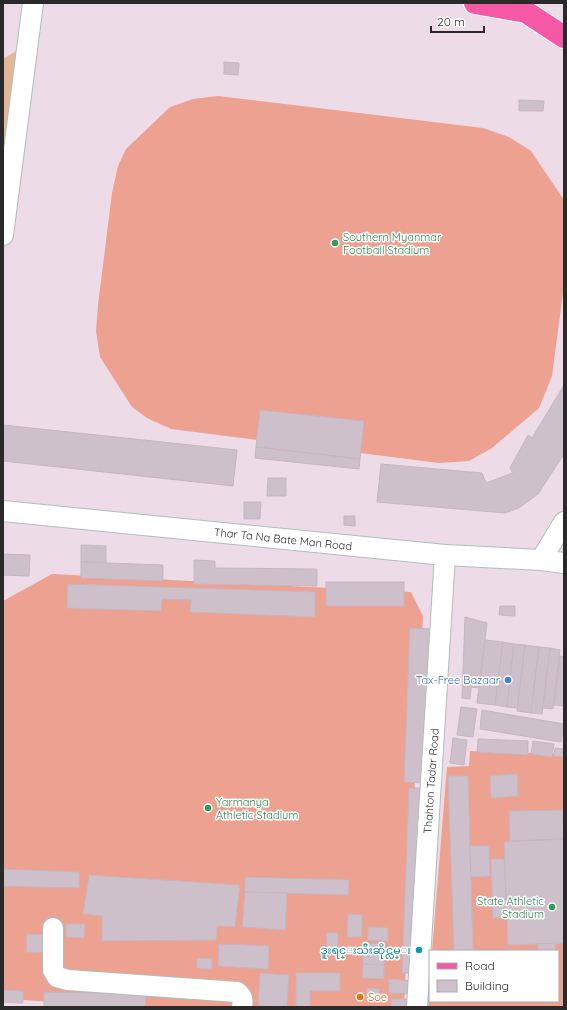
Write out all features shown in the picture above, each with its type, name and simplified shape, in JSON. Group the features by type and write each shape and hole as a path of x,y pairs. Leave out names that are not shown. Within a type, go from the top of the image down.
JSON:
{"main road":[{"path":"475,3 526,12 564,37"}],"street":[{"path":"3,235 33,3"},
{"name":"Thar Ta Na Bate Man Road","path":"3,512 445,555 541,560 564,563"},
{"path":"541,560 564,522"},
{"name":"Thahton Tadar Road","path":"417,1007 445,555"},
{"path":"53,928 53,970 57,977 68,980 237,992 243,999 242,1007"}],"shaded area":[{"path":"18,50 3,171 3,59"},
{"name":"Southern Myanmar Football Stadium","path":"218,96 483,128 509,137 531,151 564,200 564,285 552,376 539,408 492,448 469,461 439,463 171,429 147,418 132,407 100,357 96,331 112,193 118,166 126,149 169,108 193,99"},
{"name":"Yarmanya Athletic Stadium","path":"52,574 411,592 423,616 404,1007 141,1007 3,999 3,601"},
{"path":"470,751 564,754 564,1007 428,1007 429,992 429,1002 559,1002 559,950 432,950 447,767 469,766"}],"building":[{"path":"224,62 239,63 238,75 224,74"},
{"path":"519,100 544,101 543,111 519,111"},
{"path":"564,385 564,454 538,494 519,508 505,513 377,502 381,464 482,473 486,483 513,473 510,468 528,435 532,438"},
{"path":"260,410 364,421 360,459 256,447"},
{"path":"3,425 237,450 233,486 3,461"},
{"path":"256,447 360,459 359,469 255,458"},
{"path":"268,478 286,478 286,496 267,496"},
{"path":"244,502 261,502 260,519 244,519"},
{"path":"344,516 355,516 355,526 344,525"},
{"path":"81,545 106,546 106,563 81,562"},
{"path":"3,554 30,555 29,576 3,575"},
{"path":"194,560 215,561 215,568 317,569 317,586 194,584"},
{"path":"81,562 163,565 163,581 81,578"},
{"path":"326,582 404,582 404,606 326,606"},
{"path":"68,584 315,592 315,617 190,612 191,600 162,599 161,611 67,608"},
{"path":"500,606 515,606 515,616 499,615"},
{"path":"465,617 487,623 479,688 471,687 470,699 462,698"},
{"path":"410,628 432,629 426,783 404,782"},
{"path":"485,640 503,642 495,705 477,703"},
{"path":"503,642 514,644 507,707 495,705"},
{"path":"514,644 525,645 518,708 507,707"},
{"path":"525,645 539,647 531,713 517,711"},
{"path":"539,647 550,648 542,714 531,713"},
{"path":"550,648 560,650 553,709 543,708"},
{"path":"560,656 564,657 564,706 554,705"},
{"path":"461,707 477,709 473,737 457,735"},
{"path":"482,710 564,724 561,742 480,729"},
{"path":"453,738 467,740 464,765 450,763"},
{"path":"478,739 528,741 528,755 477,752"},
{"path":"533,741 554,744 552,757 531,754"},
{"path":"555,748 564,749 564,757 554,756"},
{"path":"517,774 518,796 491,798 490,776"},
{"path":"448,776 468,776 473,950 454,950"},
{"path":"409,788 422,788 416,973 402,973"},
{"path":"563,810 564,839 510,841 509,811"},
{"path":"564,839 564,943 508,945 504,842"},
{"path":"470,846 489,846 490,876 471,877"},
{"path":"491,859 504,859 507,918 493,918"},
{"path":"3,869 79,872 79,888 3,886"},
{"path":"89,875 240,885 235,927 217,926 216,940 102,941 102,916 83,914"},
{"path":"245,877 349,880 348,895 245,892"},
{"path":"245,892 287,893 285,930 242,927"},
{"path":"348,914 362,915 362,937 347,937"},
{"path":"66,924 85,924 84,938 66,937"},
{"path":"368,927 388,928 388,941 368,940"},
{"path":"326,933 338,933 338,948 327,948"},
{"path":"27,934 50,935 49,953 26,952"},
{"path":"363,943 385,944 384,965 363,964"},
{"path":"555,943 555,950 538,950 538,944"},
{"path":"219,944 269,946 268,969 218,966"},
{"path":"197,958 212,959 212,969 197,968"},
{"path":"363,964 384,965 384,979 362,978"},
{"path":"260,973 289,975 287,1007 258,1006"},
{"path":"296,973 340,973 340,991 310,991 310,1007 296,1007"},
{"path":"389,979 412,981 412,994 389,993"},
{"path":"367,988 380,989 379,1000 367,999"},
{"path":"3,990 23,991 23,1003 3,1002"},
{"path":"44,992 146,994 145,1007 44,1007"},
{"path":"391,999 413,999 413,1007 391,1007"}],"place":[{"name":"Southern Myanmar Football Stadium","path":"335,243"},
{"name":"Tax-Free Bazaar","path":"508,680"},
{"name":"Yarmanya Athletic Stadium","path":"208,808"},
{"name":"State Athletic Stadium","path":"552,907"},
{"name":"ဒူးရင္းသီးဆိုင္လမ္း","path":"419,950"},
{"name":"Soe","path":"360,997"}]}
